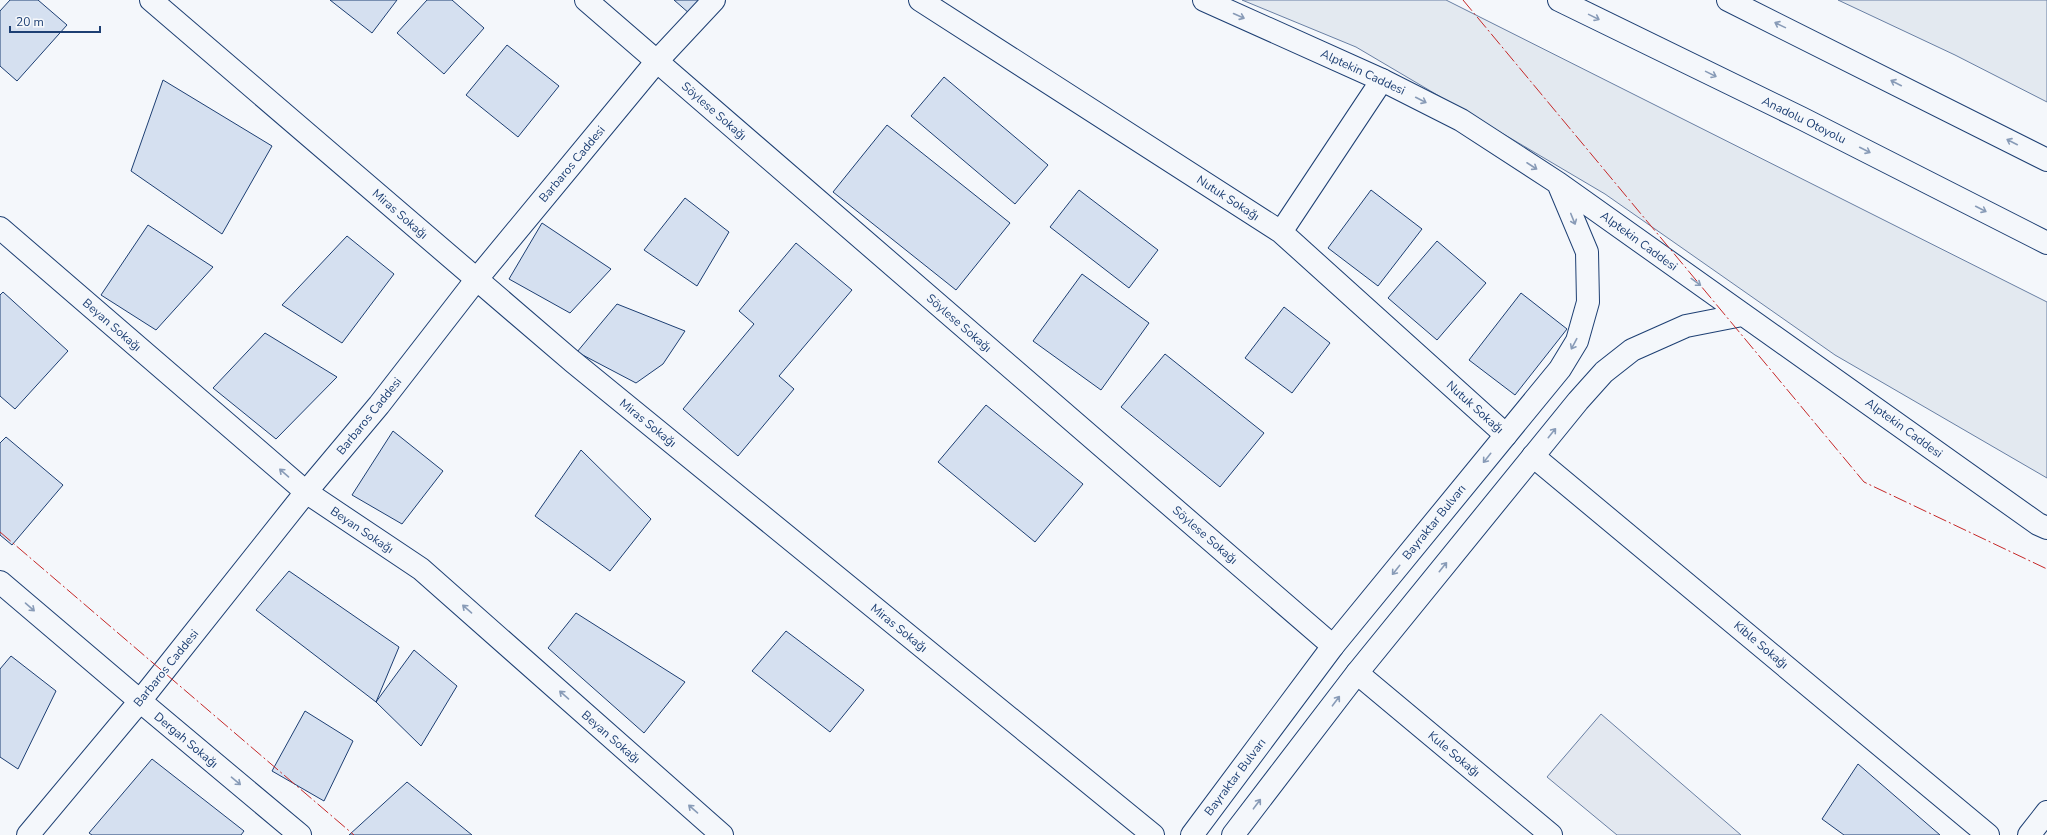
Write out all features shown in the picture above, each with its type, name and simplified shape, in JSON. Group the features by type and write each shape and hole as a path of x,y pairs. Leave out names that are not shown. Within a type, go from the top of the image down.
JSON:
{"main road":[{"name":"Miras Sokağı","path":"151,0 572,361 1153,835"},
{"name":"Söylese Sokağı","path":"586,0 1333,646"},
{"name":"Barbaros Caddesi","path":"28,835 140,701 306,492 379,405 476,280 657,61 714,0"},
{"name":"Nutuk Sokağı","path":"920,0 1281,232 1506,435"},
{"name":"Alptekin Caddesi","path":"1204,0 1382,80 1461,120 1558,183 1742,315 1827,372 2038,524 2047,528"},
{"name":"Anadolu Otoyolu","path":"1559,0 1801,118 2047,243"},
{"path":"1728,0 2047,160"},
{"path":"1281,232 1382,80"},
{"name":"Bayraktar Bulvarı","path":"1192,835 1333,646 1560,369 1577,341 1588,302 1586,252 1558,183"},
{"name":"Beyan Sokağı","path":"0,228 306,492 421,569 722,835"},
{"path":"1233,835 1357,673 1583,395 1604,372 1632,350 1686,326 1742,315"},
{"name":"Kible Sokağı","path":"1533,456 1988,835"},
{"name":"Dergah Sokağı","path":"0,582 300,835"},
{"name":"Kule Sokağı","path":"1357,673 1551,835"},
{"path":"2029,835 2047,812"}],"shaded area":[{"path":"1242,0 1446,0 2047,302 2047,478 1835,355 1605,194 1356,47"},
{"path":"1838,0 2047,0 2047,102 1955,55"},
{"path":"1601,714 1741,835 1617,835 1547,777"}],"building":[{"path":"10,0 38,0 67,25 17,81 0,66 0,11"},
{"path":"330,0 397,0 372,33"},
{"path":"427,0 452,0 484,28 444,74 397,33"},
{"path":"674,0 702,0 690,14"},
{"path":"507,45 559,86 518,137 466,95"},
{"path":"944,77 1048,165 1015,204 911,116"},
{"path":"163,80 272,146 222,234 131,171"},
{"path":"887,125 1010,223 956,290 833,192"},
{"path":"1079,190 1158,250 1129,288 1050,227"},
{"path":"1371,190 1422,229 1378,286 1328,248"},
{"path":"685,198 729,232 697,286 644,250"},
{"path":"542,223 611,269 570,313 509,279"},
{"path":"148,225 213,267 156,330 101,295"},
{"path":"347,236 394,274 342,343 282,305"},
{"path":"1437,241 1486,283 1437,340 1388,298"},
{"path":"796,243 852,290 779,376 794,389 738,456 683,409 754,324 739,311"},
{"path":"1082,274 1149,323 1101,390 1033,341"},
{"path":"3,292 68,351 15,409 0,396 0,295"},
{"path":"1521,293 1567,329 1515,395 1469,360"},
{"path":"617,304 685,331 663,364 636,383 577,352"},
{"path":"1284,307 1330,343 1292,393 1245,358"},
{"path":"265,333 337,377 276,439 213,388"},
{"path":"1165,354 1264,433 1220,487 1121,407"},
{"path":"986,405 1083,484 1035,542 938,462"},
{"path":"393,431 443,471 402,524 352,495"},
{"path":"6,437 63,485 12,545 0,535 0,443"},
{"path":"581,450 651,519 610,571 535,516"},
{"path":"289,571 399,647 376,702 256,610"},
{"path":"576,613 685,682 644,733 548,648"},
{"path":"786,631 864,690 830,732 752,671"},
{"path":"414,650 457,686 421,746 376,702"},
{"path":"11,656 56,691 18,769 0,757 0,669"},
{"path":"305,711 353,741 324,801 272,771"},
{"path":"152,759 244,831 241,835 92,835 89,833"},
{"path":"1858,764 1940,835 1844,835 1822,819"},
{"path":"407,782 472,835 349,835"}],"power":[{"path":"1463,0 1864,482 2047,569"},
{"path":"0,532 354,835"}]}
